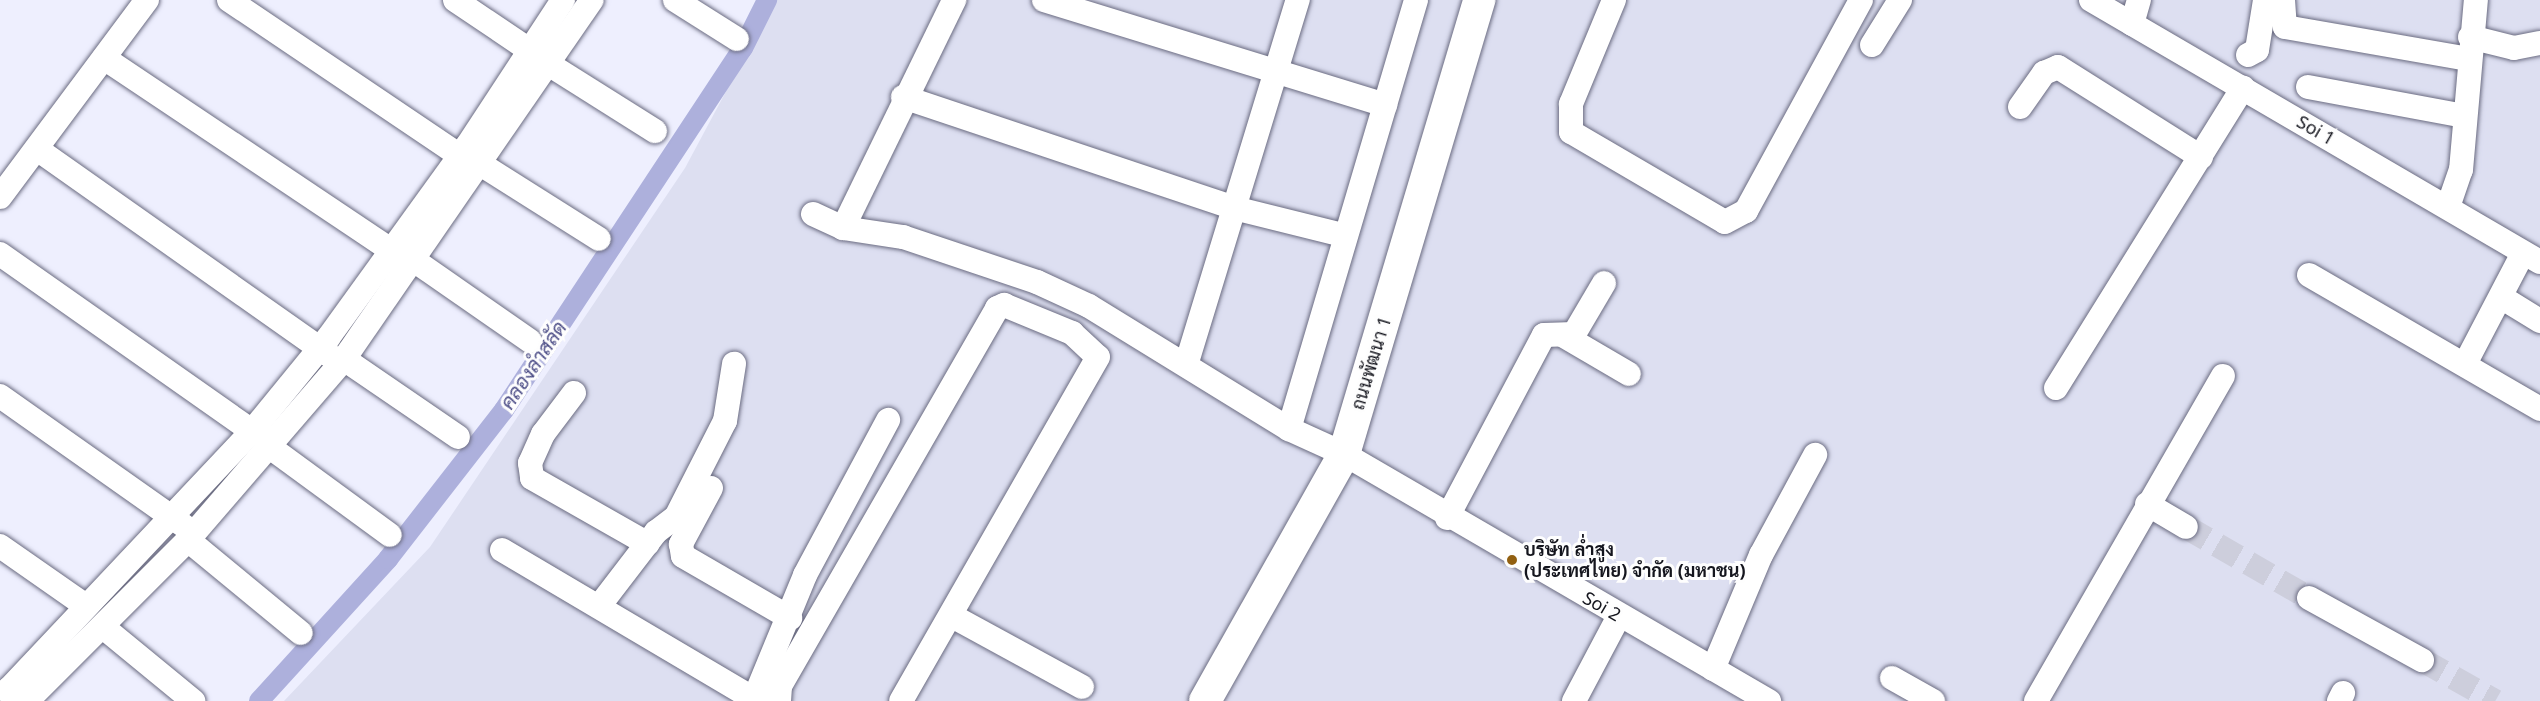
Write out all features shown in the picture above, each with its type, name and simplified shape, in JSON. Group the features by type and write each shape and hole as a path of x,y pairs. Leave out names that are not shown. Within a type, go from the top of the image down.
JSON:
{"main road":[{"name":"ถนนพัฒนา 1","path":"1205,701 1344,454 1479,0"}],"street":[{"path":"0,197 147,0"},
{"path":"229,0 599,239"},
{"path":"243,0 475,159"},
{"path":"454,0 529,50"},
{"path":"13,701 9,689 167,522 255,438 344,358 415,261 475,159 529,50 563,0"},
{"path":"27,701 188,539 255,438 394,246 475,159 550,65 592,0"},
{"path":"675,0 736,39"},
{"path":"843,228 903,97 954,0"},
{"path":"1044,0 1385,105"},
{"path":"1187,362 1274,70 1298,0"},
{"path":"1289,429 1416,0"},
{"path":"1614,0 1571,104 1571,132 1725,222 1746,212 1861,0"},
{"path":"1872,45 1900,0"},
{"name":"Soi 1","path":"2091,0 2448,207 2531,258"},
{"path":"2132,24 2139,0"},
{"path":"2248,55 2257,50 2265,0"},
{"path":"2283,0 2285,27 2470,48 2514,48 2540,43"},
{"path":"2448,207 2461,170 2476,0"},
{"path":"107,54 394,246"},
{"path":"550,65 655,130"},
{"path":"2020,107 2044,73 2058,67 2201,157"},
{"path":"2056,388 2243,87"},
{"path":"2308,87 2464,116"},
{"path":"903,97 1234,208 1346,236"},
{"path":"40,146 458,437"},
{"name":"Soi 2","path":"813,214 843,228 903,237 1037,282 1187,362 1289,429 1344,454 1447,518 1768,701"},
{"path":"0,254 390,535"},
{"path":"2465,364 2501,297 2531,258"},
{"path":"415,261 530,341"},
{"path":"0,263 255,438"},
{"path":"2309,275 2540,409"},
{"path":"1447,518 1544,335 1574,334 1604,283"},
{"path":"2501,297 2540,321"},
{"path":"779,701 780,686 997,308 1004,305 1072,333 1098,357 952,616 901,701"},
{"path":"1564,336 1629,374"},
{"path":"600,605 648,544 676,517 725,420 734,364"},
{"path":"2036,701 2147,504 2223,376"},
{"path":"574,393 543,434 530,463 532,478 648,544"},
{"path":"0,396 167,522 301,633"},
{"path":"0,407 167,522"},
{"path":"502,550 600,605 756,700 790,618 805,574 888,420"},
{"path":"1713,669 1761,555 1815,455"},
{"path":"711,488 681,544 683,556 790,618"},
{"path":"2147,504 2186,527"},
{"path":"0,546 87,606"},
{"path":"2309,598 2422,660"},
{"path":"952,616 1082,687"},
{"path":"1574,701 1619,616"},
{"path":"103,627 193,701"},
{"path":"1892,678 1933,701"}],"shaded area":[{"path":"775,0 2540,0 2540,701 284,701 430,547 685,168"}],"waterway":[{"name":"คลองลำสลัด","path":"259,701 388,559 504,410 743,48 767,0"}],"tunnel":[{"path":"2186,527 2309,598"},
{"path":"2422,660 2495,701"}],"place":[{"name":"บริษัท ล่ำสูง (ประเทศไทย) จำกัด (มหาชน)","path":"1512,560"}]}
